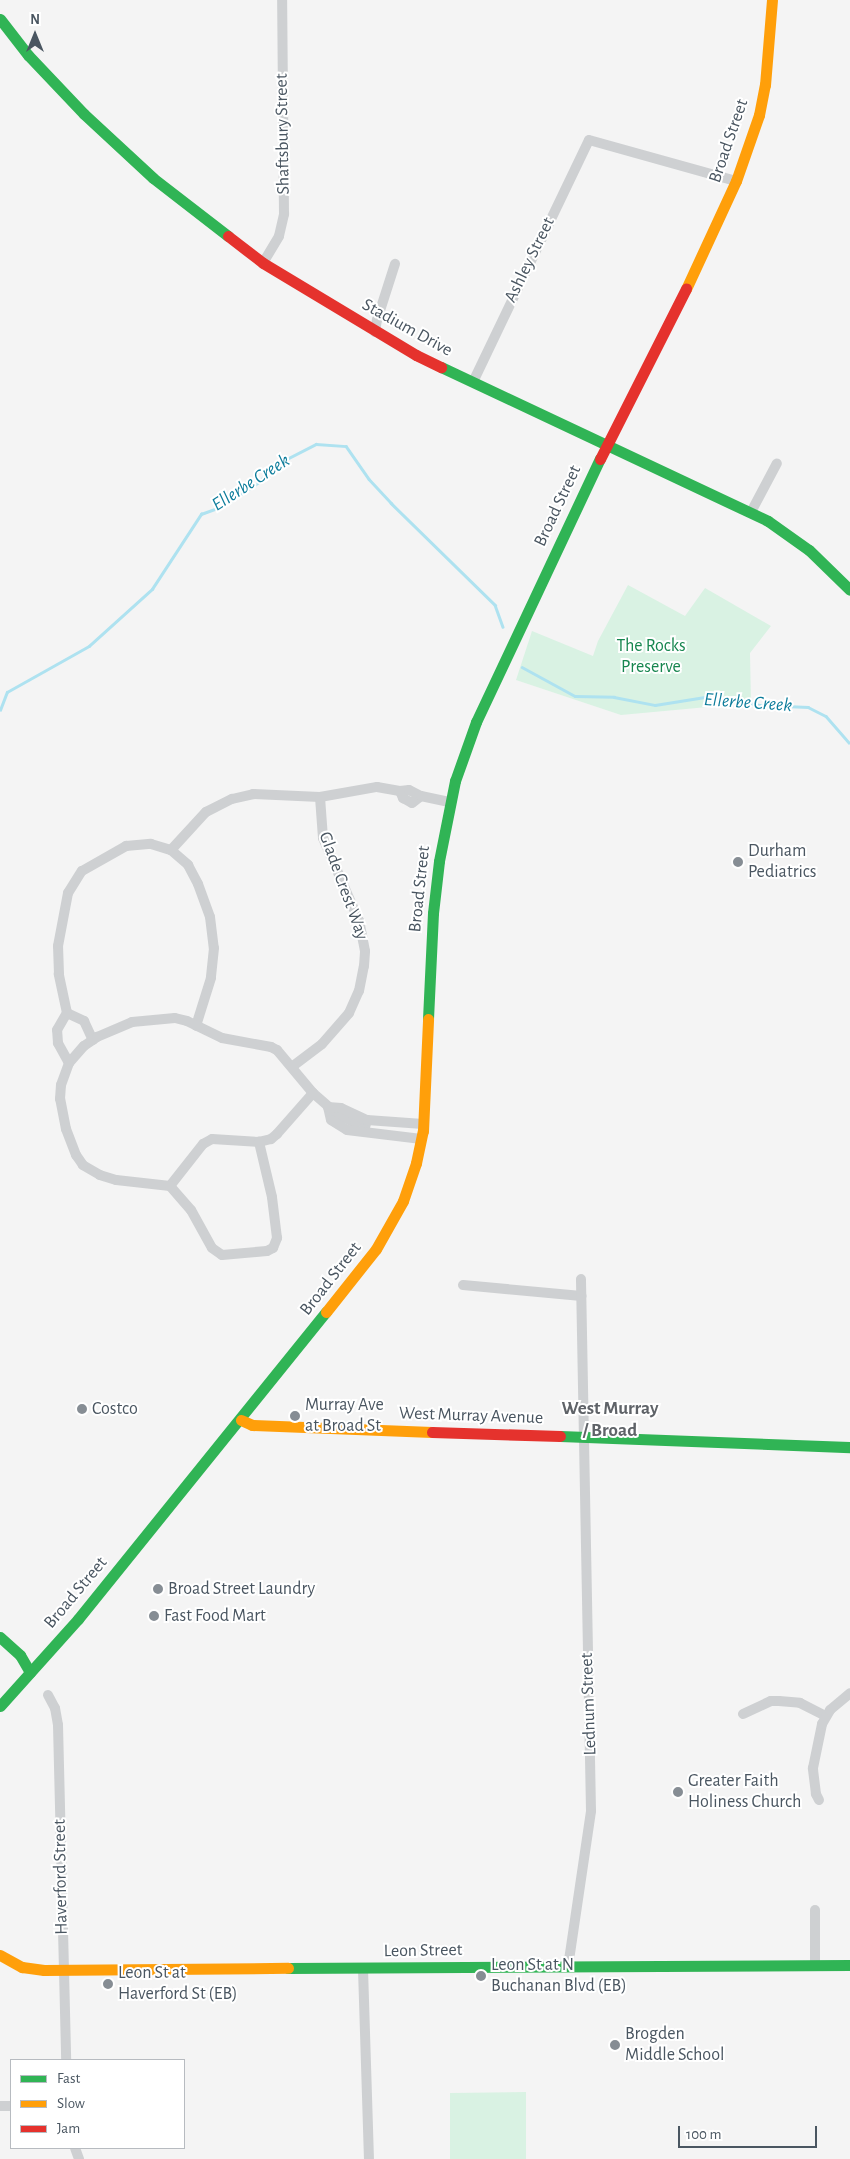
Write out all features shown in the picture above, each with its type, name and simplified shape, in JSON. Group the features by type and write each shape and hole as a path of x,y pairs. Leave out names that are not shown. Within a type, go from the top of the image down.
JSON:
{"street":[{"name":"Shaftsbury Street","path":"263,263 279,236 284,214 282,0"},
{"name":"Broad Street","path":"0,1706 78,1619 241,1420 386,1234 408,1190 423,1124 433,913 439,861 450,802 466,749 607,444 672,319 736,181 759,115 765,85 771,31 772,0"},
{"name":"Stadium Drive","path":"0,20 28,55 98,127 153,178 263,263 375,332 473,382 751,512 798,542 850,590"},
{"name":"Ashley Street","path":"473,382 589,140 736,181"},
{"path":"375,332 395,264"},
{"path":"751,512 777,463"},
{"path":"171,850 206,812 232,799 264,793 320,797 369,787 400,791 409,790 421,796 450,802"},
{"name":"Glade Crest Way","path":"293,1066 322,1044 349,1013 359,992 364,966 365,951 359,921 323,838 320,797"},
{"path":"69,1063 58,1043 57,1030 67,1013 59,974 58,946 68,893 76,877 88,866 126,846 151,844 171,850 182,857 193,873 210,917 213,938 211,978 196,1026"},
{"path":"67,1013 84,1021 93,1040"},
{"path":"259,1142 272,1198 277,1238 273,1248 267,1251 222,1255 212,1248 186,1203 170,1186 116,1180 100,1176 84,1165 72,1146 61,1109 61,1085 69,1063 93,1040 121,1026 145,1020 175,1018 233,1041 271,1047 284,1056 313,1093 328,1107 331,1120 364,1131 421,1139"},
{"path":"170,1186 203,1144 212,1139 259,1142 277,1134 313,1093"},
{"path":"328,1107 341,1108 367,1120"},
{"path":"349,1126 367,1120 423,1124"},
{"path":"364,1131 367,1120"},
{"name":"Lednum Street","path":"568,1967 591,1810 581,1279"},
{"path":"462,1285 581,1296"},
{"name":"West Murray Avenue","path":"241,1420 252,1425 850,1447"},
{"path":"0,1637 20,1655 30,1672"},
{"path":"0,1648 30,1672"},
{"path":"819,1800 816,1794 813,1768 814,1756 826,1716 850,1693"},
{"name":"Haverford Street","path":"48,1695 55,1708 58,1725 66,2059"},
{"path":"743,1714 771,1701 779,1701 800,1703 826,1716"},
{"path":"814,1966 815,1910"},
{"name":"Leon Street","path":"0,1955 13,1963 32,1969 64,1970 850,1965"},
{"path":"363,1969 369,2159"}],"green space":[{"name":"The Rocks Preserve","path":"628,585 685,616 705,588 771,626 750,653 751,703 621,715 516,680 532,631 593,656 598,641"},
{"path":"526,2092 526,2159 450,2159 450,2093"}],"waterway":[{"name":"Ellerbe Creek","path":"0,710 7,692 89,646 152,589 201,514 223,506 259,482 273,466 316,444 346,446 369,479 391,503 495,605 503,627"},
{"name":"Ellerbe Creek","path":"522,667 575,696 614,697 655,705 712,696 759,705 808,707 826,716 849,742"}],"traffic: fast":[{"path":"0,19 28,55 84,114 153,178 228,236"},
{"path":"441,367 768,521 809,550 850,590"},
{"path":"428,1019 433,913 439,861 455,781 476,722 600,459"},
{"path":"0,1706 78,1619 326,1312"},
{"path":"560,1436 850,1447"},
{"path":"0,1637 20,1655 30,1672"},
{"path":"288,1968 850,1965"}],"traffic: slow":[{"path":"686,289 736,181 759,115 765,85 772,0"},
{"path":"326,1312 376,1249 403,1201 416,1163 423,1131 428,1019"},
{"path":"241,1420 252,1425 432,1432"},
{"path":"0,1955 22,1967 44,1970 288,1968"}],"traffic: jam":[{"path":"228,236 263,263 416,355 441,367"},
{"path":"600,459 686,289"},
{"path":"432,1432 560,1436"}],"place":[{"name":"Durham Pediatrics","path":"738,862"},
{"name":"Costco","path":"82,1409"},
{"name":"Murray Ave at Broad St","path":"295,1416"},
{"name":"Broad Street Laundry","path":"158,1589"},
{"name":"Fast Food Mart","path":"154,1616"},
{"name":"Greater Faith Holiness Church","path":"678,1792"},
{"name":"Leon St at N Buchanan Blvd (EB)","path":"481,1976"},
{"name":"Leon St at Haverford St (EB)","path":"108,1984"},
{"name":"Brogden Middle School","path":"615,2045"}],"district":[{"name":"West Murray / Broad","path":"610,1420"}]}
